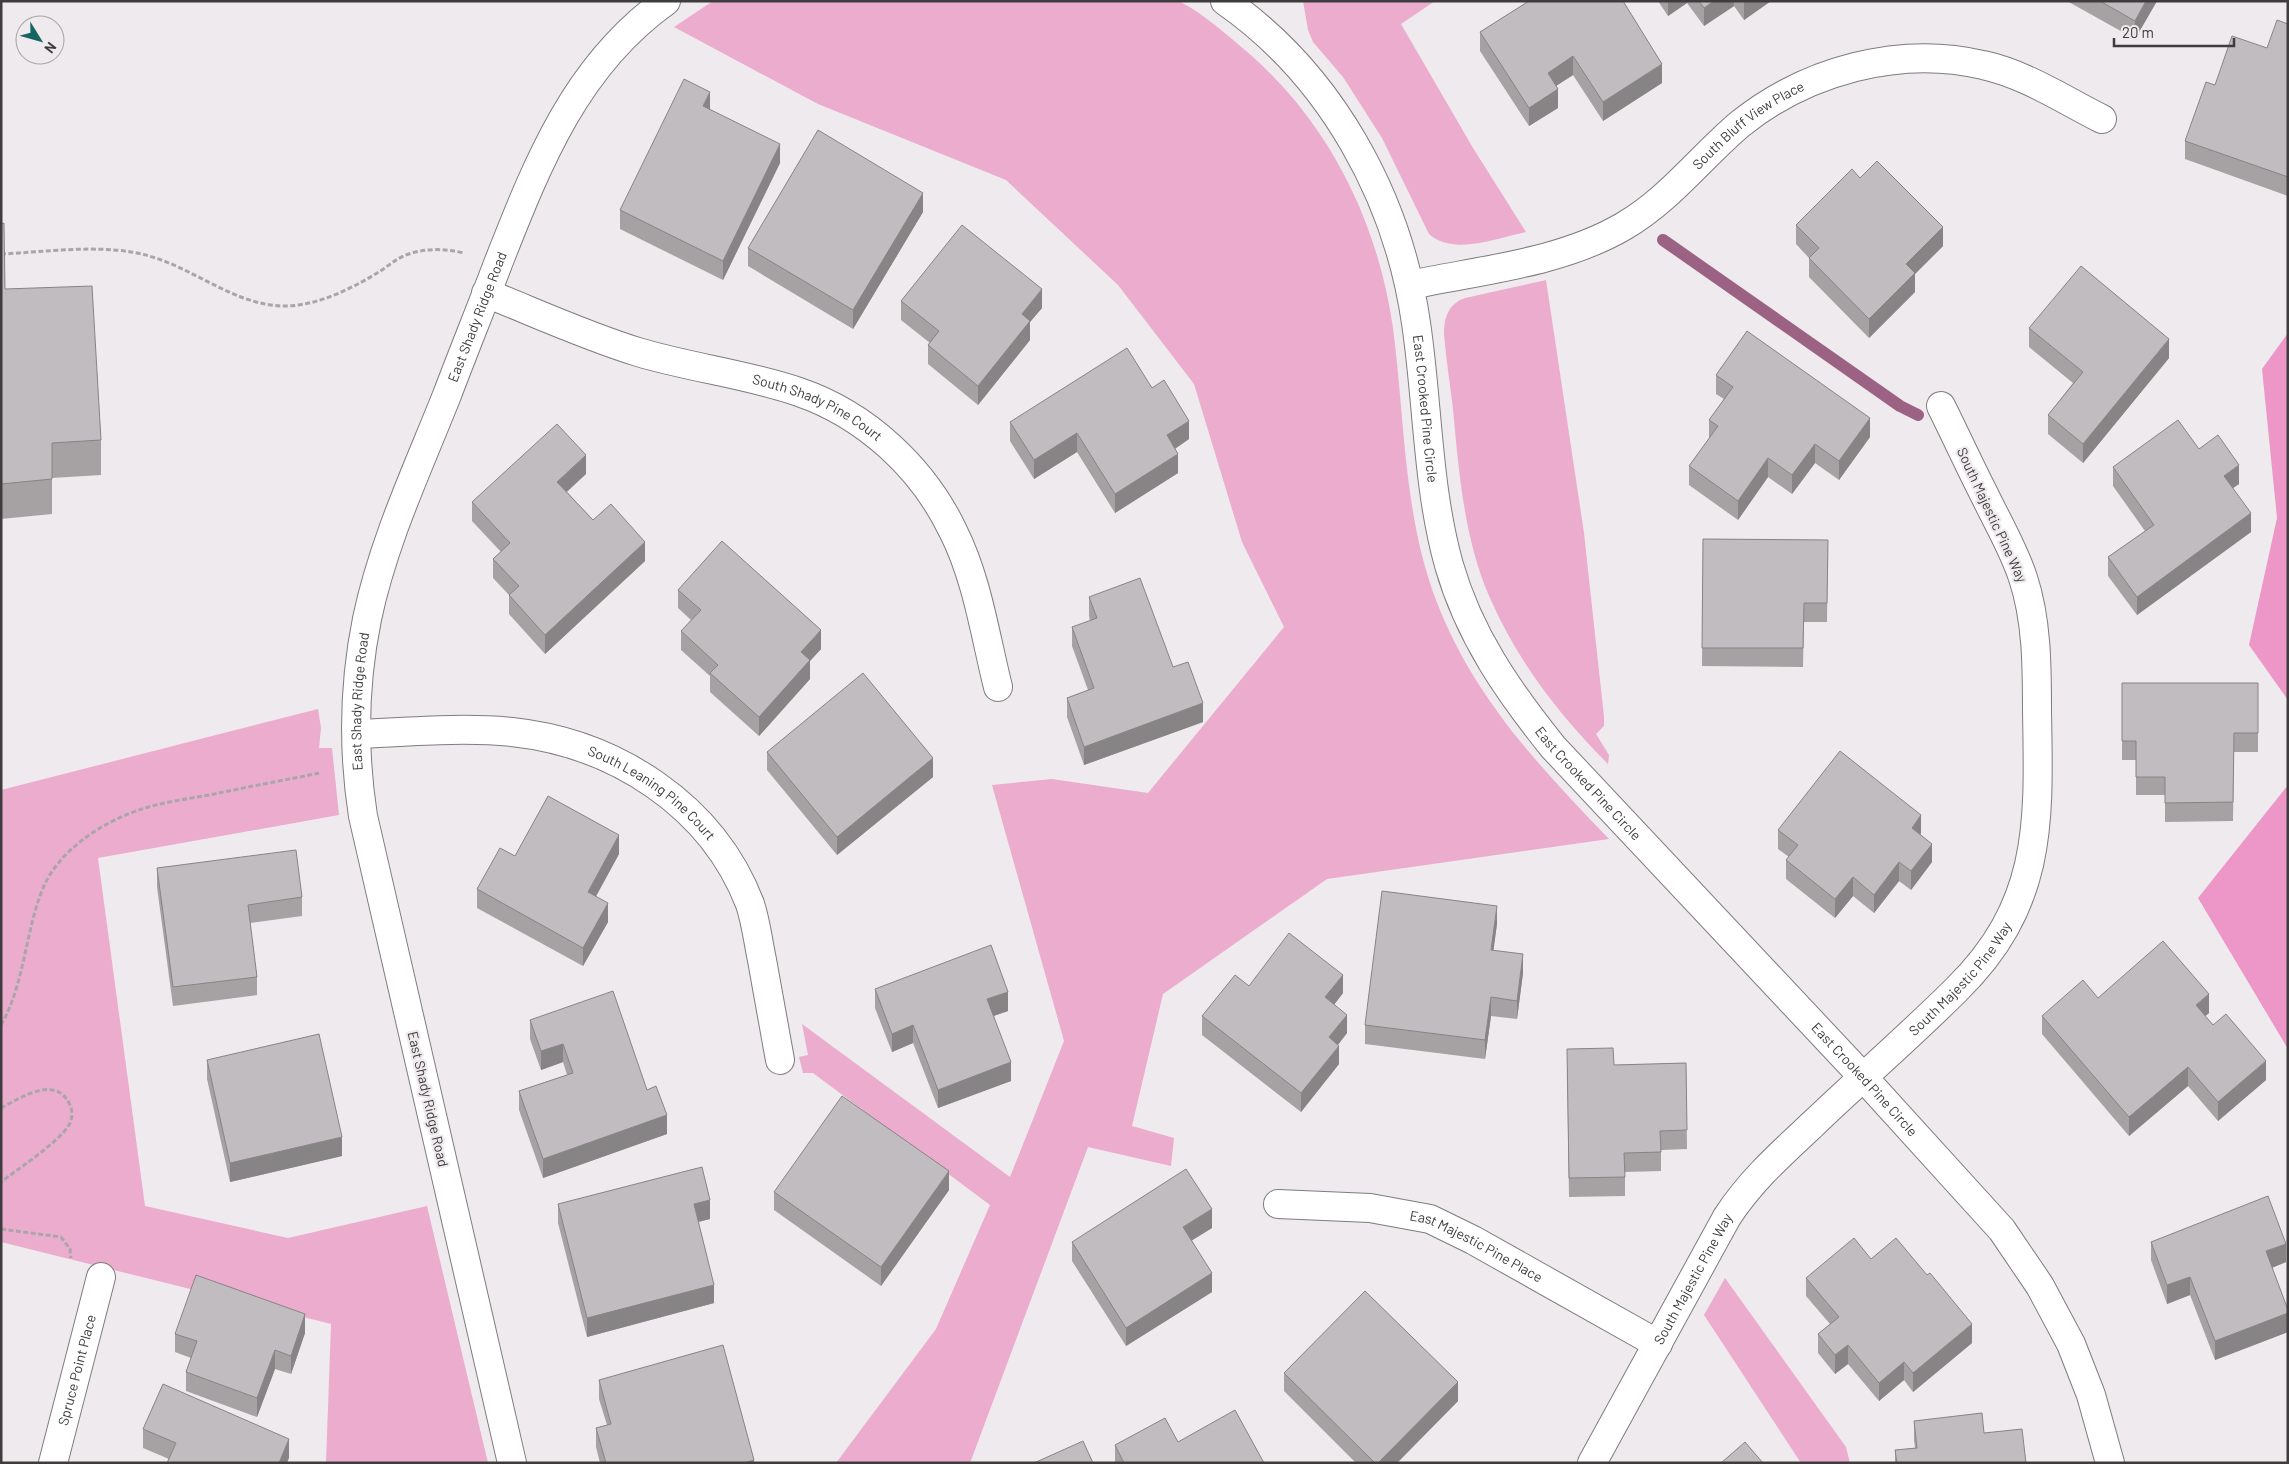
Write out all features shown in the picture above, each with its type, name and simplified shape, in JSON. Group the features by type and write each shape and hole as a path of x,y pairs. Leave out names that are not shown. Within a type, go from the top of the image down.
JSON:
{"street":[{"name":"East Shady Ridge Road","path":"512,1463 372,861 360,795 357,734 365,636 376,586 399,517 486,293 544,152 566,110 611,52 634,28 666,1"},
{"name":"East Crooked Pine Circle","path":"1242,6 1322,94 1349,135 1388,214 1410,285 1417,331 1438,520 1458,591 1474,632 1490,662 1522,708 1553,747 1989,1214 2040,1286 2079,1362 2096,1411 2110,1463"},
{"name":"South Bluff View Place","path":"1410,285 1556,254 1612,232 1648,210 1736,128 1764,106 1806,84 1852,67 1903,59 1982,64 2024,79 2102,119"},
{"name":"South Shady Pine Court","path":"486,293 636,351 799,392 837,409 863,425 886,444 917,476 937,502 953,529 970,576 998,687"},
{"name":"South Majestic Pine Way","path":"1592,1463 1743,1193 1784,1150 1959,987 1993,947 2016,905 2033,852 2037,826 2037,679 2035,645 2027,591 2016,560 1941,406"},
{"name":"South Leaning Pine Court","path":"357,734 491,732 538,736 597,752 636,772 661,788 686,809 708,833 740,882 754,918 780,1060"},
{"name":"East Majestic Pine Place","path":"1278,1204 1370,1208 1430,1219 1468,1237 1658,1344"},
{"name":"Spruce Point Place","path":"53,1463 101,1277"}],"path":[{"path":"1,254 109,250 132,252 167,262 242,298 271,305 287,306 328,298 382,270 396,259 412,253 437,249 468,254"},
{"path":"1,1025 7,1014 20,974 43,887 55,866 76,846 103,827 146,808 319,773"},
{"path":"1,1108 29,1094 47,1089 56,1091 66,1097 72,1114 69,1125 60,1135 1,1182"},
{"path":"1,1229 61,1237 70,1248 70,1261"}],"shaded area":[{"path":"713,1 1177,1 1205,17 1253,57 1281,85 1306,115 1328,147 1347,180 1363,215 1376,252 1386,289 1393,328 1407,466 1417,534 1436,600 1451,635 1488,699 1510,728 1557,784 1609,839 1327,879 1163,994 1132,1126 1174,1138 1171,1166 1088,1147 970,1463 836,1463 936,1329 990,1205 813,1073 803,1073 799,1057 808,1055 802,1024 1010,1177 1064,1041 992,785 1052,779 1148,793 1284,627 1242,542 1194,384 1118,285 1006,180 818,104 674,27"},
{"path":"1303,1 1435,1 1401,24 1473,148 1526,232 1476,244 1463,245 1450,244 1429,234 1382,138 1343,77 1313,42 1308,30"},
{"path":"1546,280 1584,533 1604,717 1604,726 1596,734 1609,755 1608,764 1541,687 1513,644 1481,576 1468,529 1460,481 1444,334 1448,312 1455,304 1465,298"},
{"path":"2288,333 2288,700 2249,645 2277,518 2262,369"},
{"path":"318,709 321,728 319,748 332,748 339,815 98,858 145,1206 288,1238 427,1206 488,1463 326,1463 331,1324 1,1242 1,790"},
{"path":"2288,785 2288,1049 2198,898"},
{"path":"1725,1278 1846,1447 1850,1463 1801,1463 1704,1315"}],"building":[{"path":"1529,1 1623,1 1662,64 1603,102 1573,56 1548,73 1558,89 1529,108 1480,32"},
{"path":"1699,1 1714,1 1704,8"},
{"path":"2100,1 2146,1 2135,21"},
{"path":"2277,20 2288,24 2288,177 2185,141 2206,82 2215,85 2232,36 2267,48"},
{"path":"684,79 710,92 703,106 780,144 723,261 620,210"},
{"path":"818,130 923,193 853,310 748,248"},
{"path":"1877,161 1943,227 1906,264 1915,273 1869,319 1809,258 1819,248 1796,225 1852,169 1860,178"},
{"path":"4,223 5,289 92,286 101,440 52,443 52,479 1,484 1,224"},
{"path":"962,225 1042,289 1022,314 1030,321 978,386 928,345 939,331 901,301"},
{"path":"2081,266 2169,339 2083,444 2048,415 2083,372 2029,328"},
{"path":"1747,331 1870,418 1839,461 1815,444 1792,475 1768,458 1738,501 1689,466 1718,426 1709,420 1733,387 1716,375"},
{"path":"1127,348 1152,388 1164,380 1189,421 1167,435 1178,454 1115,494 1077,433 1034,460 1010,422"},
{"path":"2178,420 2199,449 2218,435 2239,465 2224,476 2251,513 2137,597 2108,557 2154,525 2113,467"},
{"path":"557,424 586,455 557,482 593,520 611,504 645,542 545,635 509,595 519,586 493,559 510,543 472,502"},
{"path":"1703,539 1828,540 1827,603 1804,603 1803,648 1702,648"},
{"path":"722,541 821,630 801,652 810,660 759,717 710,673 718,665 681,631 701,610 678,590"},
{"path":"1140,578 1173,667 1188,662 1203,703 1084,747 1067,698 1094,688 1072,627 1097,618 1089,597"},
{"path":"863,673 933,758 837,837 767,752"},
{"path":"2122,683 2258,683 2258,733 2234,733 2233,802 2165,803 2165,777 2136,777 2136,741 2122,741"},
{"path":"1840,751 1921,815 1912,828 1932,844 1911,871 1899,862 1874,895 1853,877 1835,899 1786,860 1798,845 1778,830"},
{"path":"548,796 619,835 588,892 608,903 583,948 477,889 500,848 515,856"},
{"path":"296,850 302,897 248,905 257,977 173,987 157,868"},
{"path":"1382,891 1497,906 1491,950 1523,954 1517,1001 1491,997 1485,1040 1365,1025"},
{"path":"1289,933 1343,975 1325,997 1347,1015 1329,1037 1339,1046 1301,1093 1202,1016 1235,975 1249,986"},
{"path":"2163,941 2209,994 2196,1005 2213,1025 2226,1014 2266,1061 2218,1102 2188,1067 2129,1117 2042,1016 2083,980 2098,998"},
{"path":"991,945 1008,992 987,999 1011,1062 938,1090 913,1025 892,1034 875,989"},
{"path":"613,991 647,1090 656,1086 667,1115 543,1159 519,1091 573,1073 563,1044 541,1051 530,1020"},
{"path":"319,1034 342,1137 230,1163 207,1060"},
{"path":"1613,1048 1614,1065 1686,1063 1687,1130 1660,1131 1661,1152 1624,1153 1625,1177 1569,1178 1567,1049"},
{"path":"842,1096 949,1171 881,1267 774,1192"},
{"path":"702,1167 710,1200 694,1204 714,1285 587,1318 558,1204"},
{"path":"1186,1169 1212,1209 1183,1227 1212,1273 1126,1328 1072,1242"},
{"path":"2268,1196 2286,1244 2266,1251 2288,1313 2215,1341 2190,1277 2167,1285 2151,1242"},
{"path":"1854,1238 1871,1259 1896,1238 1927,1275 1930,1273 1972,1324 1913,1373 1904,1362 1879,1383 1848,1345 1835,1355 1818,1334 1839,1317 1806,1278"},
{"path":"196,1275 305,1314 291,1356 275,1350 257,1398 186,1372 197,1341 175,1334"},
{"path":"1365,1291 1458,1382 1378,1463 1375,1463 1284,1373"},
{"path":"723,1345 754,1460 744,1463 606,1463 596,1428 611,1424 599,1380"},
{"path":"163,1384 289,1439 279,1463 167,1463 176,1443 143,1429"},
{"path":"1235,1410 1264,1463 1124,1463 1115,1445 1165,1418 1178,1442"},
{"path":"1982,1413 1984,1433 2022,1429 2026,1463 1897,1463 1895,1450 1917,1448 1914,1421"},
{"path":"1083,1441 1093,1463 1034,1463"},
{"path":"1745,1442 1763,1463 1721,1463"}],"waterway":[{"path":"1663,240 1900,406 1918,415"}]}
